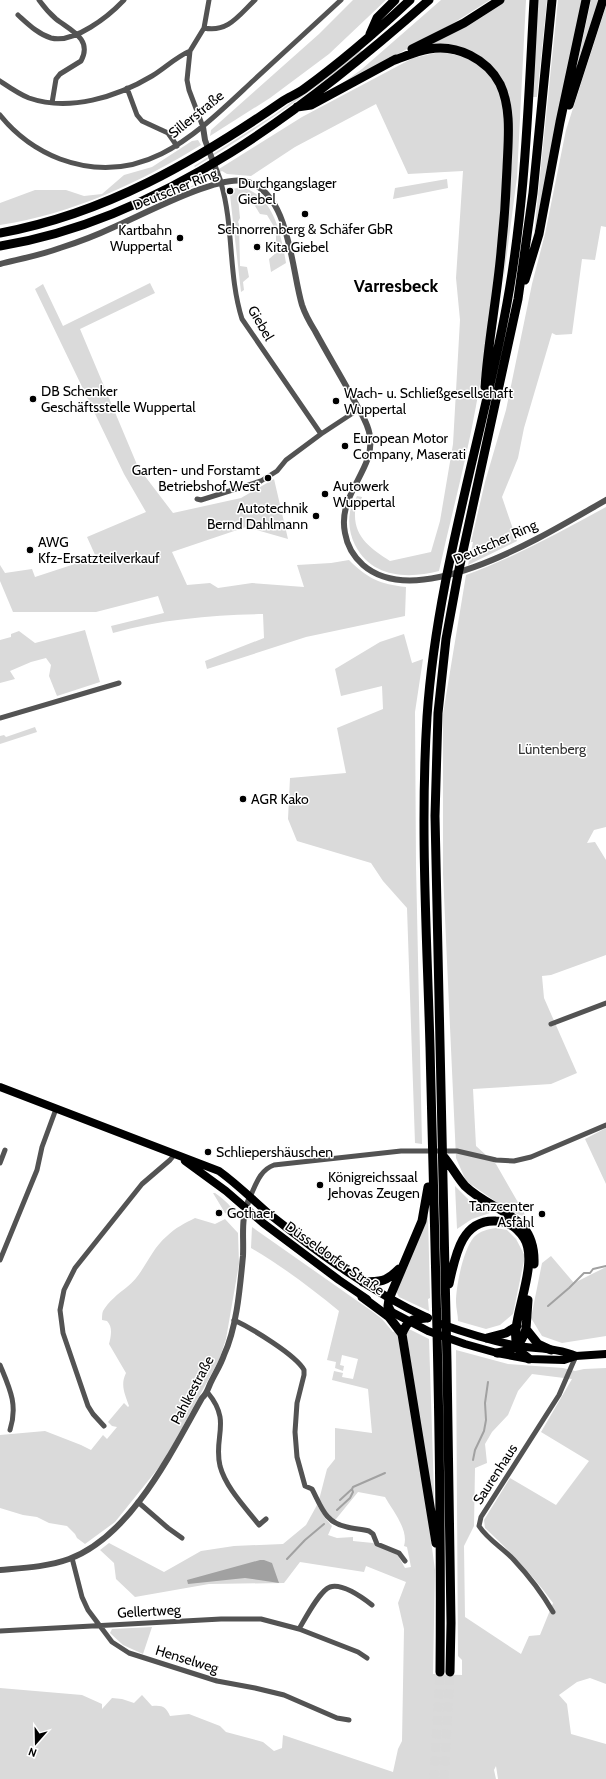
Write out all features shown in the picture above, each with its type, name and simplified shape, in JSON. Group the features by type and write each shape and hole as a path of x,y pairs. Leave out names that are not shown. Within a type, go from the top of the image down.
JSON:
{"highway":[{"path":"367,39 377,18 395,0"},
{"path":"0,233 53,221 98,205 170,172 220,143 302,90 367,39 410,0"},
{"path":"0,246 26,242 76,228 147,199 223,157 346,71 429,0"},
{"path":"295,108 311,105 443,32 464,23 500,0"},
{"path":"440,1672 437,1356 425,816 427,715 432,665 450,557 505,315 519,224 534,0"},
{"path":"450,1672 446,1301 435,802 438,713 443,661 462,553 518,299 532,200 552,0"},
{"path":"518,299 531,264 539,234 560,122 586,0"},
{"path":"551,172 575,84 603,0"},
{"path":"392,61 430,49 444,48 458,50 472,56 490,70 499,84 505,98 508,139 506,194 502,251 487,365 483,416"},
{"path":"392,1314 388,1306 389,1299 422,1221 426,1206 433,1156"},
{"path":"443,1156 465,1186 515,1218 532,1239 535,1252 534,1268 527,1308 521,1328"},
{"path":"446,1301 454,1262 463,1237 469,1230 478,1224 489,1221 498,1221 508,1224 518,1230 525,1239 529,1255 521,1328 523,1339 511,1350 497,1353"},
{"path":"363,1282 381,1282 387,1279 404,1263"},
{"path":"362,1297 389,1317 402,1334 432,1526 440,1562"},
{"path":"402,1334 408,1322 413,1319 427,1318"},
{"path":"487,1338 521,1328"},
{"path":"521,1328 538,1344 551,1350"},
{"path":"517,1345 520,1351 530,1358"}],"main road":[{"name":"Düsseldorfer Straße","path":"0,1088 220,1172 272,1216 363,1282 389,1299 427,1318 487,1338 517,1345 565,1352 576,1356"},
{"name":"Düsseldorfer Straße","path":"174,1154 194,1166 362,1297 408,1322 447,1338 497,1353 530,1358 564,1360 576,1356 606,1354"}],"street":[{"path":"39,0 49,13 73,29 84,45 84,57 78,65 60,74 56,79 52,103"},
{"path":"18,15 36,31 50,38 64,38 76,34 95,24 124,0"},
{"path":"209,0 204,28 190,51 187,80 189,90 203,127 205,140 221,183"},
{"path":"204,28 214,30 222,28 238,17 255,0"},
{"name":"Sillerstraße","path":"0,115 23,138 36,148 67,161 89,167 107,168 127,166 164,153 177,146 203,127 341,0"},
{"path":"0,81 29,98 52,103 86,101 127,88 151,77 190,51"},
{"path":"127,88 137,115 142,121 168,133 177,146"},
{"name":"Deutscher Ring","path":"0,264 59,249 113,228 191,193 221,183 238,180 253,184 263,190 275,205 285,228 303,307 368,428 370,446 366,461 344,508 343,519 345,534 350,547 361,563 375,574 384,577 415,582 433,579 467,570 536,539 606,500"},
{"name":"Giebel","path":"221,183 229,221 237,303 242,319 321,434"},
{"path":"197,499 201,500 261,481 270,476 277,471 286,460 321,434 359,409"},
{"path":"0,718 119,683"},
{"path":"551,1024 606,1003"},
{"path":"0,1260 37,1170 42,1147 56,1109"},
{"path":"245,1207 262,1173 268,1167 274,1165 401,1150 457,1151 496,1160 514,1161 531,1157 606,1125"},
{"path":"0,1163 5,1150"},
{"path":"104,1426 88,1406 63,1333 60,1310 64,1290 75,1268 142,1184 170,1160 174,1154"},
{"name":"Pahlkestraße","path":"0,1570 28,1568 72,1558 95,1544 106,1536 138,1502 166,1463 202,1398 208,1392 209,1385 225,1354 234,1320 242,1258 242,1230 245,1207"},
{"path":"234,1320 264,1336 299,1364 304,1370 295,1419 297,1457 305,1486 312,1489 325,1514 331,1521 338,1525 370,1531 373,1534 377,1544 399,1553 405,1561"},
{"name":"Saurenhaus","path":"552,1612 543,1594 514,1560 483,1533 479,1526 481,1517 559,1395 576,1356"},
{"path":"0,1365 14,1403 13,1421 10,1430"},
{"path":"208,1392 221,1419 222,1430 219,1453 220,1465 224,1475 230,1486 259,1524 266,1519"},
{"path":"138,1502 182,1538"},
{"name":"Henselweg","path":"72,1558 82,1597 99,1626 112,1642 129,1653 217,1681 271,1691 298,1700 337,1718 349,1720"},
{"path":"299,1629 322,1592 330,1587 340,1587 359,1595 372,1604"},
{"name":"Gellertweg","path":"0,1631 240,1618 261,1619 299,1629 358,1652 367,1658"}],"green space":[{"path":"353,0 386,0 329,54 270,98 210,136 211,130 319,34"},
{"path":"441,0 490,0 452,24 333,90 362,69"},
{"path":"504,0 526,0 517,177 503,284 508,219 504,85 497,73 489,64 482,57 473,52 454,47 429,45 483,14"},
{"path":"538,0 547,0 537,97 532,97"},
{"path":"558,0 584,0 534,234"},
{"path":"591,0 600,0 574,79"},
{"path":"606,6 606,227 601,226 595,260 582,259 572,334 556,335 552,333 524,428 518,458 502,497 517,541 468,565 473,542 471,542 485,482 506,410 532,284 545,234 566,130"},
{"path":"361,50 362,52 322,83 217,154 195,167 194,166 274,115"},
{"path":"440,52 457,55 478,65 490,76 500,93 503,104 505,127 500,231 494,290 481,377 468,448 439,571 427,574 403,575 381,570 362,556 352,537 349,525 350,512 357,496 362,497 355,511 355,522 361,536 365,542 390,561 431,552 440,521 453,444 460,320 456,278 463,171 408,174 376,104 295,147 251,176 227,174 222,171 187,189 302,117 413,58"},
{"path":"198,140 201,145 178,159 104,195 53,213 0,225 0,203 35,190 66,190 84,196 102,194 124,175 152,167 192,141"},
{"path":"447,179 448,188 393,199 395,188"},
{"path":"241,187 252,191 261,198 274,217 282,240 286,263 271,272 269,259 276,253 276,230 267,215 260,214 248,197 242,196 238,198 240,218 238,222 240,266 247,267 249,277 243,282 244,290 241,292 230,195 233,189"},
{"path":"150,283 155,293 80,329 138,467 173,513 241,498 274,479 288,539 246,527 172,552 187,585 210,583 218,588 252,583 304,587 297,565 331,563 349,560 362,572 375,580 406,587 405,616 306,637 207,669 205,661 264,638 263,614 225,615 168,621 113,633 111,626 164,613 158,596 96,612 13,612 0,581 0,565 5,573 32,569 35,577 96,557 87,537 146,512 124,474 35,289 43,284 63,326"},
{"name":"Lüntenberg","path":"606,507 606,827 594,830 587,843 595,842 606,860 606,955 551,975 542,976 544,998 577,1073 551,1084 473,1089 476,1146 496,1164 527,1218 508,1210 466,1181 456,1158 443,874 443,714 466,575 520,552"},
{"path":"85,630 100,682 57,696 49,676 51,665 46,658 31,662 10,671 15,679 0,683 0,640 11,637 11,634 19,631 35,643"},
{"path":"404,634 412,663 423,659 415,712 416,865 422,1144 415,1143 407,908 383,881 371,863 297,841 288,819 290,778 346,773 337,728 383,709 382,686 341,696 335,669 380,642"},
{"path":"35,727 37,732 0,744 0,736 4,735 6,737"},
{"path":"606,1128 606,1184 585,1139"},
{"path":"455,1186 470,1201 490,1213 472,1219 457,1229"},
{"path":"213,1193 226,1201 234,1212 228,1214 225,1213"},
{"path":"428,1214 429,1311 399,1297 396,1291"},
{"path":"195,1218 215,1224 225,1219 238,1233 239,1264 226,1339 219,1360 164,1461 115,1522 85,1544 77,1538 67,1526 49,1523 37,1517 23,1515 0,1508 0,1435 45,1431 91,1450 103,1435 107,1439 117,1427 112,1426 108,1422 124,1403 128,1407 129,1406 123,1386 126,1373 109,1344 111,1329 107,1321 102,1320 103,1312 111,1301 138,1276 161,1242 177,1228"},
{"path":"252,1227 373,1312 382,1319 393,1332 396,1331 399,1336 420,1460 435,1570 433,1674 462,1675 462,1660 458,1656 456,1350 508,1364 563,1368 575,1371 606,1368 606,1684 590,1678 577,1682 559,1695 567,1704 571,1734 606,1744 606,1779 498,1779 496,1766 494,1770 496,1779 0,1779 0,1688 82,1695 102,1704 102,1709 112,1698 122,1699 134,1703 142,1695 152,1706 164,1707 170,1716 189,1714 220,1726 226,1732 263,1742 274,1751 282,1748 283,1735 393,1772 398,1749 402,1741 404,1629 398,1603 406,1582 366,1566 364,1572 300,1562 284,1583 209,1584 135,1597 116,1579 114,1563 100,1550 109,1543 164,1572 201,1551 234,1546 283,1544 306,1525 317,1505 332,1526 328,1535 337,1538 353,1537 353,1541 373,1543 397,1554 405,1568 411,1567 407,1547 404,1546 405,1540 402,1527 385,1497 358,1492 336,1519 332,1520 319,1500 327,1469 335,1459 335,1428 372,1433 368,1389 332,1380 334,1371 343,1373 342,1377 353,1379 358,1359 342,1355 340,1365 344,1366 343,1371 335,1368 336,1362 327,1360 339,1311 274,1262 251,1248","holes":["532,1374 572,1379 541,1432 589,1461 556,1505 510,1478 484,1520 485,1528 521,1564 553,1603 540,1635 529,1636 521,1654 465,1617 464,1546 474,1526 475,1468 487,1463 485,1444 492,1432 508,1415 518,1391"]},
{"path":"496,1228 507,1230 516,1239 525,1256 513,1314 500,1325 486,1329 458,1321 456,1295 463,1259 470,1243 479,1233"},
{"path":"551,1256 574,1283 606,1267 606,1336 562,1343 542,1336 531,1318 542,1263"},
{"path":"406,1330 411,1330 429,1339 435,1523"},
{"path":"152,1627 143,1654 123,1645 110,1633 112,1629"}],"shaded area":[{"path":"260,1560 272,1563 279,1583 245,1578 188,1584 187,1580"}],"waterway":[{"path":"548,1306 584,1273 590,1273 593,1269 606,1266"},
{"path":"473,1460 475,1450 484,1431 486,1420 485,1403 488,1382"},
{"path":"337,1510 350,1498 353,1492 353,1487 385,1473"},
{"path":"340,1500 352,1489"},
{"path":"287,1559 305,1540 324,1524"}],"tunnel":[{"path":"434,1779 440,1672"},
{"path":"444,1779 450,1672"}],"place":[{"name":"Durchgangslager Giebel","path":"230,191"},
{"name":"Schnorrenberg & Schäfer GbR","path":"305,214"},
{"name":"Kartbahn Wuppertal","path":"180,238"},
{"name":"Kita Giebel","path":"257,247"},
{"name":"DB Schenker Geschäftsstelle Wuppertal","path":"33,399"},
{"name":"Wach- u. Schließgesellschaft Wuppertal","path":"336,401"},
{"name":"European Motor Company, Maserati","path":"345,446"},
{"name":"Garten- und Forstamt Betriebshof West","path":"268,478"},
{"name":"Autowerk Wuppertal","path":"325,494"},
{"name":"Autotechnik Bernd Dahlmann","path":"316,516"},
{"name":"AWG Kfz-Ersatzteilverkauf","path":"30,550"},
{"name":"AGR Kako","path":"243,799"},
{"name":"Schliepershäuschen","path":"208,1152"},
{"name":"Königreichssaal Jehovas Zeugen","path":"320,1185"},
{"name":"Gothaer","path":"219,1213"},
{"name":"Tanzcenter Asfahl","path":"542,1214"}],"district":[{"name":"Varresbeck","path":"396,286"}]}
